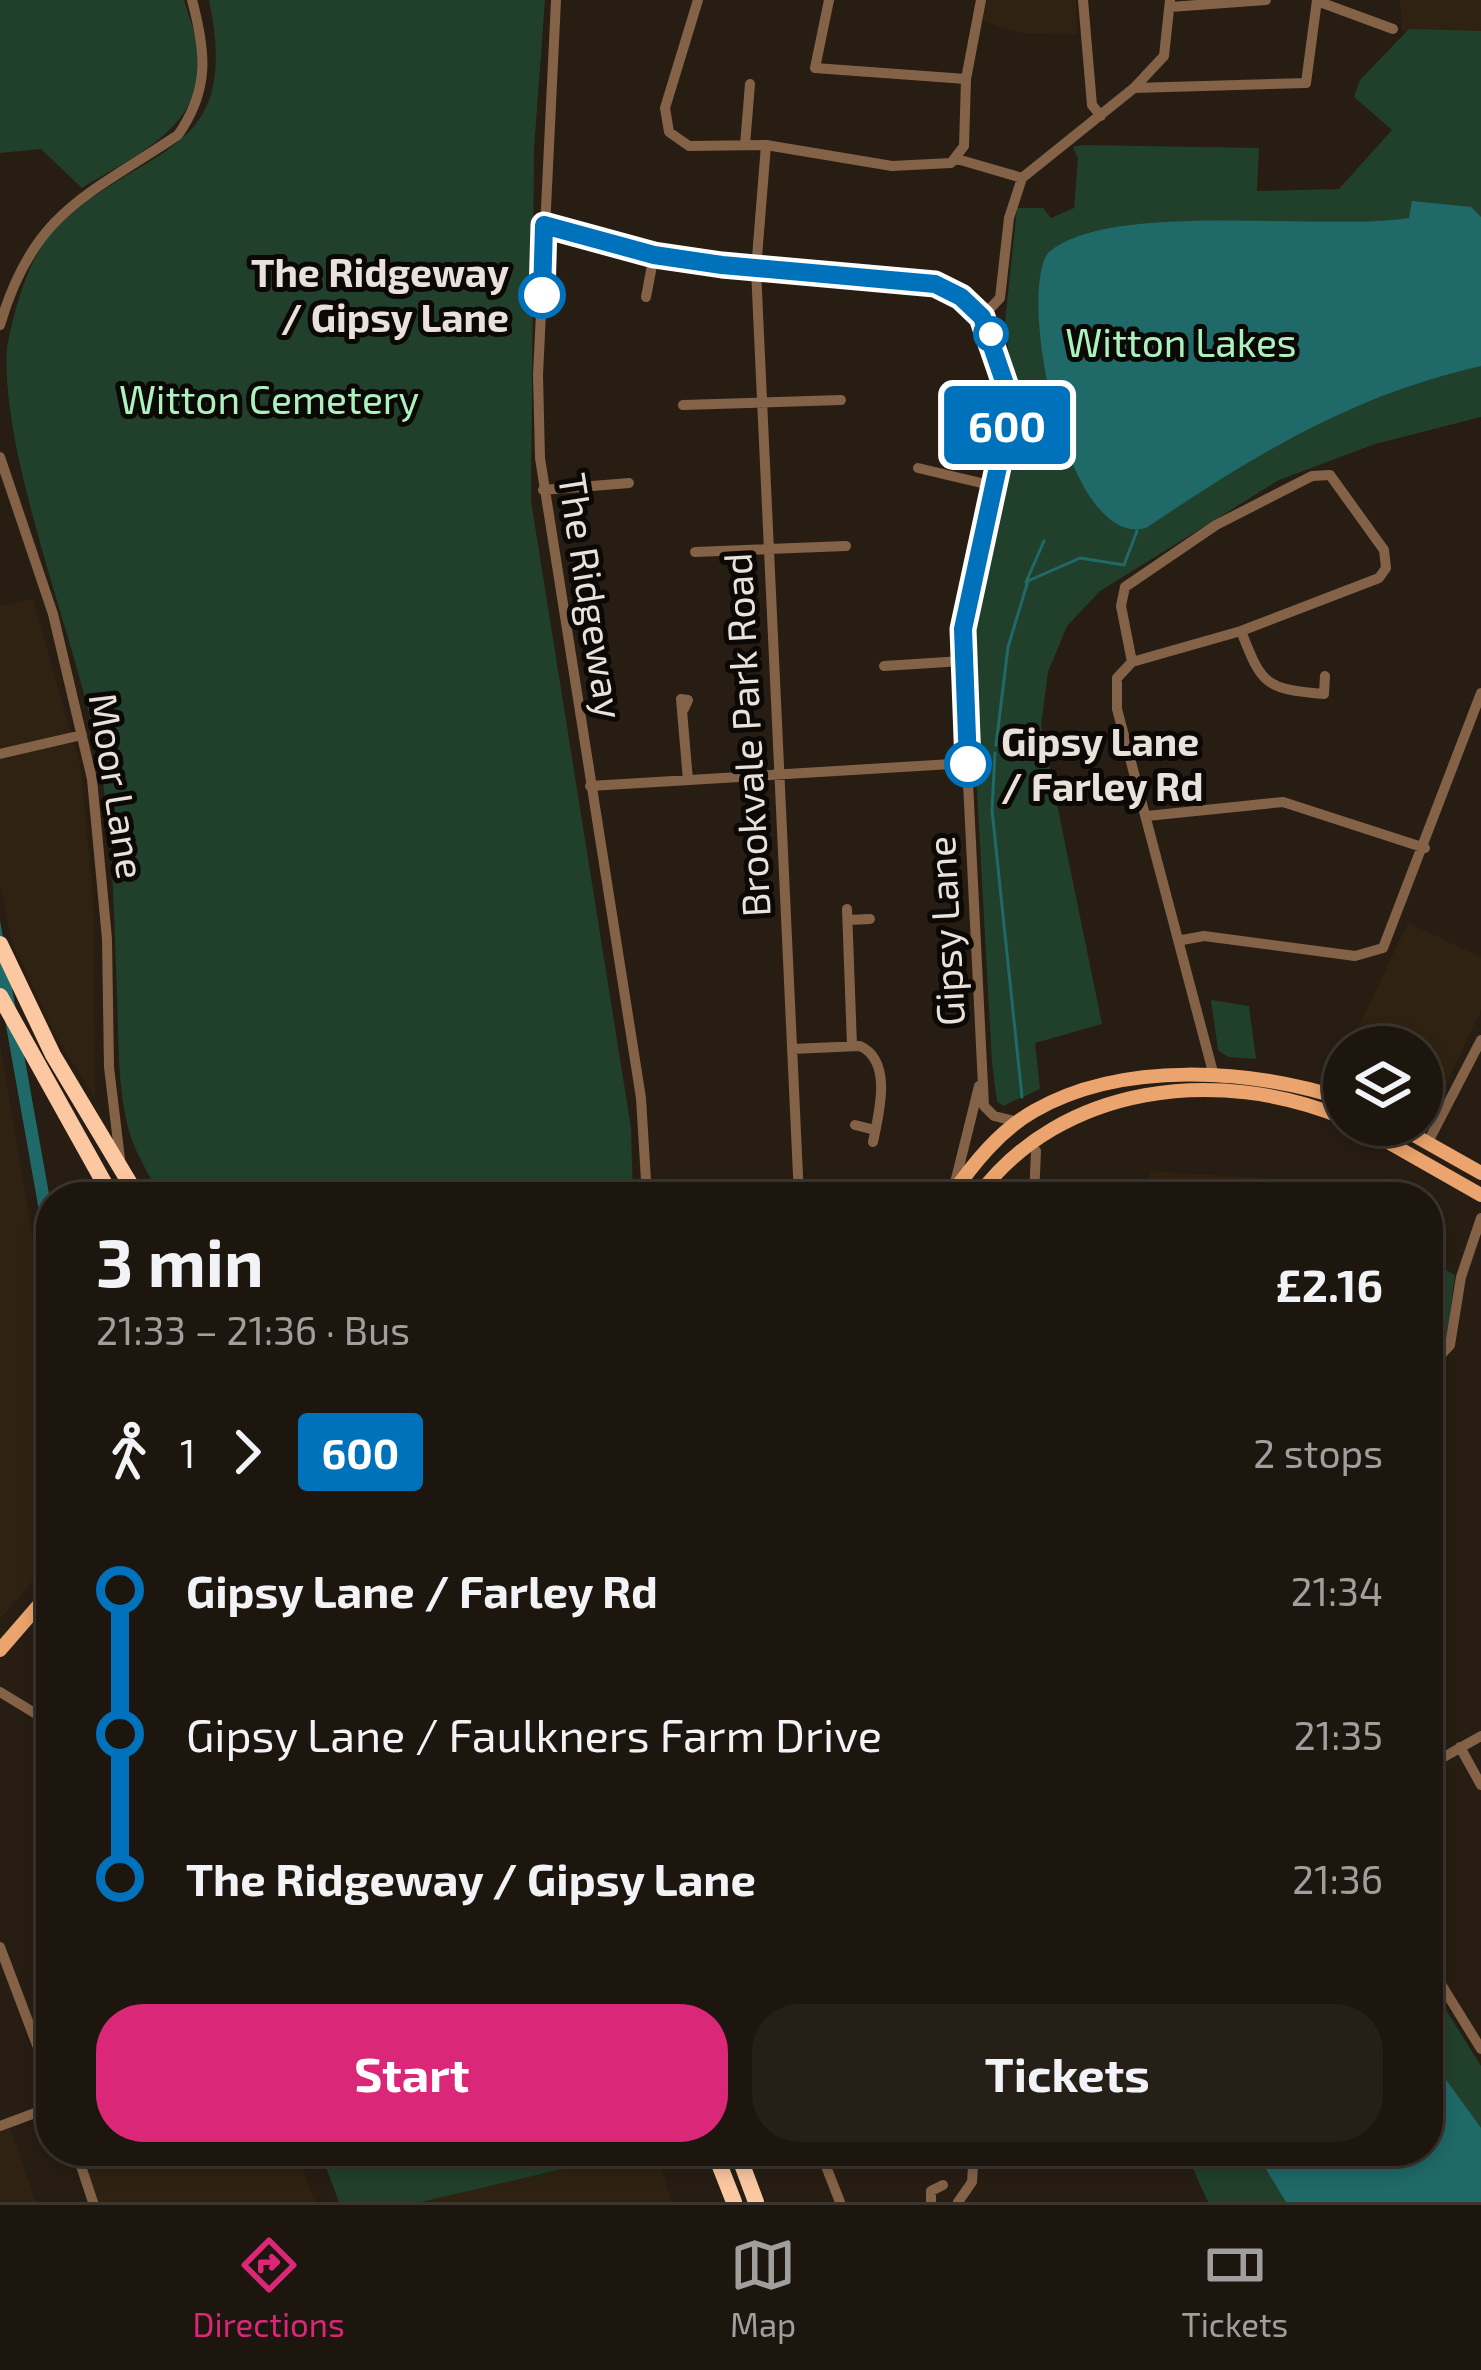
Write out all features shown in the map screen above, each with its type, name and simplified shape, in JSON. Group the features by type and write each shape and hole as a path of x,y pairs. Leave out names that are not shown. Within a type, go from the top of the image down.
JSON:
{"highway":[{"path":"0,944 53,1055 133,1182"},
{"path":"0,996 104,1182"},
{"path":"720,2166 734,2202"},
{"path":"743,2166 756,2202"}],"main road":[{"path":"962,1182 991,1145 1018,1122 1055,1100 1100,1087 1214,1076 1323,1093"},
{"path":"989,1182 1002,1165 1048,1128 1084,1111 1139,1097 1180,1090 1250,1092 1323,1112"},
{"path":"1394,1146 1481,1195"},
{"path":"1420,1161 1426,1146"},
{"path":"1435,1146 1481,1173"},
{"path":"0,1650 36,1608"}],"street":[{"path":"0,326 21,263 46,227 178,134 188,121 204,84 205,55 191,0"},
{"name":"The Ridgeway","path":"556,0 538,375 543,490 641,1098 646,1182"},
{"path":"698,0 665,108 666,123 688,146 766,145 927,168 957,159 1022,178"},
{"path":"829,0 815,68 966,80"},
{"path":"957,159 964,146 966,80 981,0"},
{"path":"1083,0 1092,105 1101,116"},
{"path":"544,225 654,255 756,270 935,284 961,297 982,317 1000,298 1009,218 1022,178 1041,157 1134,88 1168,46 1170,3 1266,0"},
{"path":"1134,88 1306,83 1317,1 1393,29"},
{"path":"745,146 750,84"},
{"name":"Brookvale Park Road","path":"766,145 756,270 798,1182"},
{"path":"646,297 654,255"},
{"name":"Gipsy Lane","path":"982,317 998,356 1007,402 998,487 963,629 962,661 984,1106 994,1115 1018,1122"},
{"path":"682,405 841,400"},
{"name":"Moor Lane","path":"0,457 53,614 82,736 100,853 109,1067 125,1182"},
{"path":"918,468 998,487"},
{"path":"1132,662 1121,606 1130,581 1280,489 1312,476 1330,476 1384,550 1386,568 1379,578 1240,631 1132,662 1118,678 1117,709 1182,940 1214,1076"},
{"path":"543,490 629,484"},
{"path":"695,552 845,546"},
{"path":"1240,631 1258,674 1268,685 1324,694 1325,676"},
{"path":"884,666 962,661"},
{"path":"1182,940 1204,936 1355,956 1370,953 1387,941 1481,693"},
{"path":"684,709 688,780"},
{"path":"0,754 82,736"},
{"path":"590,787 968,764"},
{"path":"1147,816 1283,802 1425,848"},
{"path":"852,1046 848,915 870,919"},
{"path":"1443,1113 1481,1040"},
{"path":"792,1049 866,1047 878,1061 881,1102 874,1136 856,1125"},
{"name":"Gipsy Lane","path":"954,1182 982,1072"},
{"name":"Moor Lane","path":"118,1134 136,1182"},
{"path":"1035,1182 1036,1151"},
{"path":"1443,1353 1450,1345 1461,1277 1481,1218"},
{"path":"0,1692 36,1714"},
{"path":"1443,1757 1481,1736"},
{"path":"1460,1747 1481,1786"},
{"path":"0,1947 36,2042"},
{"path":"1443,1987 1481,2049"},
{"path":"0,2126 36,2113"},
{"path":"81,2166 93,2202"},
{"path":"826,2166 840,2202"},
{"path":"958,2202 975,2166"},
{"path":"931,2202 931,2191 943,2185"}],"shaded area":[{"path":"984,0 1076,0 1077,34 1020,33 985,22 979,17"},
{"path":"1400,0 1481,0 1481,31 1402,32"},
{"path":"33,599 81,769 93,895 95,1099 54,1033 11,939 0,884 0,606"},
{"path":"1408,923 1481,957 1481,1010 1443,1092 1443,1026 1359,1026"},
{"path":"0,1042 36,1255 36,1578 0,1619"},
{"path":"1150,1171 1281,1179 1280,1182 1148,1182"},
{"path":"10,2128 36,2202 0,2202 0,2132"},
{"path":"86,2166 302,2166 315,2202 99,2202"},
{"path":"576,2166 660,2166 672,2202 421,2202"}],"green space":[{"path":"0,0 184,0 200,56 196,87 187,107 159,140 82,188 41,149 0,153"},
{"name":"Witton Cemetery","path":"209,0 545,0 534,149 531,501 631,1128 633,1182 153,1182 132,1140 120,1069 112,869 102,774 26,490 8,390 7,347 25,281 49,236 94,197 181,140 200,118 212,90 216,51"},
{"name":"Witton Lakes","path":"1409,29 1481,31 1481,417 1375,444 1279,480 1100,591 1067,626 1048,672 1041,726 1102,1024 1035,1043 1040,1089 1003,1106 997,1101 992,1063 969,644 1017,423 1005,322 1017,208 1043,208 1051,218 1074,208 1078,159 1073,147 1082,145 1259,148 1257,191 1339,189 1392,130 1354,97 1360,80"},
{"path":"1211,1000 1249,1006 1256,1059 1228,1057 1218,1050"},
{"path":"1443,1268 1455,1275 1443,1337"},
{"path":"1443,2005 1481,2066 1481,2202 1208,2202 1192,2166 1443,2166"},
{"path":"326,2166 576,2166 421,2202 339,2202"}],"water":[{"name":"Witton Lakes","path":"1412,201 1471,207 1481,217 1481,366 1390,393 1306,430 1146,528 1118,525 1093,501 1072,463 1044,366 1040,279 1048,253 1077,237 1167,222 1409,218"},
{"path":"0,921 47,1182 36,1182 36,1194 0,992"},
{"path":"1443,2076 1481,2128 1481,2202 1286,2202 1264,2166 1443,2166"}],"waterway":[{"path":"996,745 1008,647 1028,581 1080,558 1124,565 1137,531"},
{"path":"1026,582 1044,541"},
{"path":"995,753 992,810 1022,1097"}],"bus line":[{"name":"600","path":"542,295 544,225 654,255 756,270 935,284 973,306 989,328 1007,402 1004,461 963,629 968,764"}],"place":[{"name":"The Ridgeway / Gipsy Lane","path":"542,295"},
{"name":"Gipsy Lane / Farley Rd","path":"968,764"}]}
